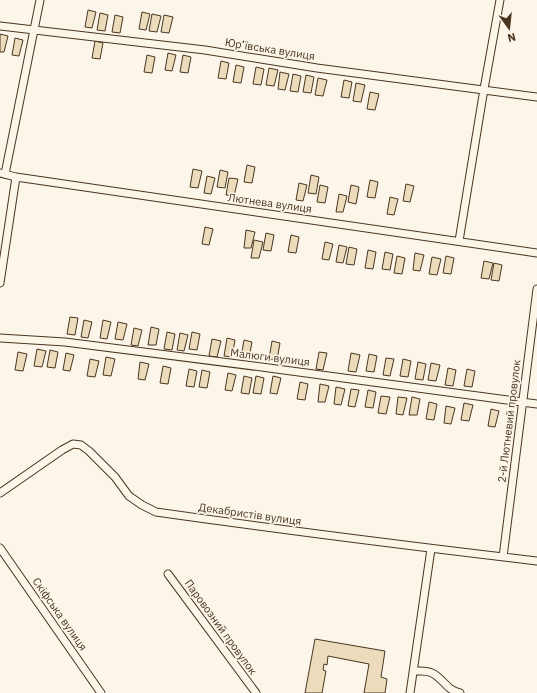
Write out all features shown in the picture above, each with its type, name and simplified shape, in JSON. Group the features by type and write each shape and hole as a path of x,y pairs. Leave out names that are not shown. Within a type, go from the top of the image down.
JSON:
{"street":[{"path":"2,174 40,0"},
{"path":"459,241 500,0"},
{"name":"Юр’ївська вулиця","path":"0,26 204,50 317,68 537,97"},
{"name":"Лютнева вулиця","path":"2,174 537,253"},
{"path":"0,283 16,177"},
{"name":"2-й Лютневий провулок","path":"503,557 537,289"},
{"name":"Малюги вулиця","path":"0,338 65,342 537,404"},
{"name":"Декабристів вулиця","path":"0,493 62,450 73,444 81,445 115,477 129,496 156,512 252,526 537,561"},
{"name":"Скіфська вулиця","path":"0,548 101,693"},
{"path":"410,693 432,549"},
{"name":"Паровозний провулок","path":"168,574 256,693"},
{"path":"413,671 421,670 431,672 448,688 460,693"}],"building":[{"path":"88,10 96,12 92,28 85,27"},
{"path":"142,12 150,14 146,30 139,29"},
{"path":"100,13 108,15 105,31 97,30"},
{"path":"152,14 161,16 157,32 149,31"},
{"path":"115,15 123,17 120,33 112,32"},
{"path":"164,15 173,17 169,33 161,32"},
{"path":"0,34 8,36 4,52 0,52"},
{"path":"15,38 23,40 19,56 12,55"},
{"path":"95,41 103,43 100,59 92,58"},
{"path":"168,53 176,55 172,71 165,70"},
{"path":"147,55 155,57 152,73 144,72"},
{"path":"183,55 191,57 188,73 180,72"},
{"path":"221,61 229,63 226,79 218,78"},
{"path":"236,65 244,67 241,83 233,82"},
{"path":"256,67 264,69 261,85 253,84"},
{"path":"269,68 278,70 274,86 266,85"},
{"path":"280,72 289,74 285,90 278,89"},
{"path":"293,74 301,76 298,92 290,91"},
{"path":"306,75 314,77 311,93 303,92"},
{"path":"318,78 327,80 323,96 315,95"},
{"path":"344,80 352,82 349,98 341,97"},
{"path":"356,83 365,85 361,102 353,101"},
{"path":"370,92 379,94 375,110 367,109"},
{"path":"247,165 255,167 252,183 244,182"},
{"path":"193,169 202,171 198,188 190,187"},
{"path":"220,170 228,172 225,188 217,187"},
{"path":"311,175 319,177 316,194 308,193"},
{"path":"207,176 215,178 211,194 204,193"},
{"path":"229,178 238,179 234,196 226,195"},
{"path":"370,180 378,182 375,198 367,197"},
{"path":"299,183 307,185 303,201 296,200"},
{"path":"406,184 414,186 410,202 403,201"},
{"path":"320,185 328,187 325,203 317,202"},
{"path":"351,185 359,187 356,204 348,202"},
{"path":"339,194 347,196 343,212 336,212"},
{"path":"390,197 398,199 394,215 387,214"},
{"path":"205,227 213,229 209,245 202,244"},
{"path":"246,230 255,232 251,248 244,248"},
{"path":"266,233 274,235 271,251 263,250"},
{"path":"291,235 299,237 296,253 288,252"},
{"path":"254,240 263,242 259,258 251,258"},
{"path":"325,242 333,244 329,260 322,259"},
{"path":"339,245 347,247 343,263 336,262"},
{"path":"349,247 357,249 354,265 346,264"},
{"path":"368,250 376,252 373,269 365,268"},
{"path":"385,252 393,254 390,270 382,269"},
{"path":"415,253 424,255 420,271 413,270"},
{"path":"397,256 405,258 402,274 394,273"},
{"path":"446,256 454,258 451,274 443,273"},
{"path":"432,257 441,259 437,275 429,274"},
{"path":"484,261 493,263 489,279 481,278"},
{"path":"494,263 502,265 499,281 491,280"},
{"path":"70,317 78,318 75,335 67,334"},
{"path":"84,320 92,322 88,338 81,337"},
{"path":"103,320 111,322 107,339 100,338"},
{"path":"118,322 127,324 123,340 115,339"},
{"path":"151,327 159,329 156,345 148,345"},
{"path":"134,328 142,330 138,346 131,345"},
{"path":"167,332 175,334 172,350 164,349"},
{"path":"192,332 200,334 197,350 189,349"},
{"path":"180,333 188,335 184,351 177,350"},
{"path":"227,338 235,340 232,357 224,356"},
{"path":"212,339 221,341 217,357 209,356"},
{"path":"244,340 252,342 249,358 241,357"},
{"path":"272,341 280,343 277,360 269,359"},
{"path":"37,349 46,351 42,367 34,366"},
{"path":"50,350 58,352 55,368 47,367"},
{"path":"18,352 27,354 23,371 15,370"},
{"path":"319,352 327,353 323,370 316,369"},
{"path":"66,353 74,355 70,371 63,370"},
{"path":"351,353 360,355 356,372 348,371"},
{"path":"369,354 377,356 374,372 366,371"},
{"path":"106,357 115,359 111,376 103,375"},
{"path":"386,358 394,359 390,376 383,375"},
{"path":"90,359 99,361 95,377 87,376"},
{"path":"403,359 411,361 408,377 400,376"},
{"path":"140,362 149,364 145,380 138,379"},
{"path":"418,362 426,364 423,380 415,379"},
{"path":"431,363 440,365 436,381 428,380"},
{"path":"163,366 171,368 168,384 160,383"},
{"path":"448,368 456,370 453,386 445,385"},
{"path":"189,369 197,371 194,387 186,386"},
{"path":"467,369 475,371 472,387 464,386"},
{"path":"202,370 210,372 207,388 199,387"},
{"path":"228,373 236,375 232,391 225,390"},
{"path":"244,376 252,378 249,394 241,393"},
{"path":"256,376 264,378 261,394 253,393"},
{"path":"273,376 281,378 277,394 270,393"},
{"path":"300,382 308,384 305,400 297,399"},
{"path":"320,384 329,386 325,402 318,402"},
{"path":"336,387 345,389 341,405 334,404"},
{"path":"351,389 359,390 355,407 348,406"},
{"path":"368,390 376,392 373,408 365,407"},
{"path":"381,396 390,397 386,414 378,413"},
{"path":"398,397 407,398 403,415 396,414"},
{"path":"412,397 420,399 417,415 409,415"},
{"path":"429,402 437,404 434,420 426,419"},
{"path":"464,403 473,405 469,421 461,420"},
{"path":"446,406 455,408 451,424 444,423"},
{"path":"491,409 499,411 495,427 488,426"},
{"path":"315,639 385,651 381,677 387,679 385,693 364,693 369,664 328,656 327,665 324,664 323,670 326,671 322,693 305,693"}]}
